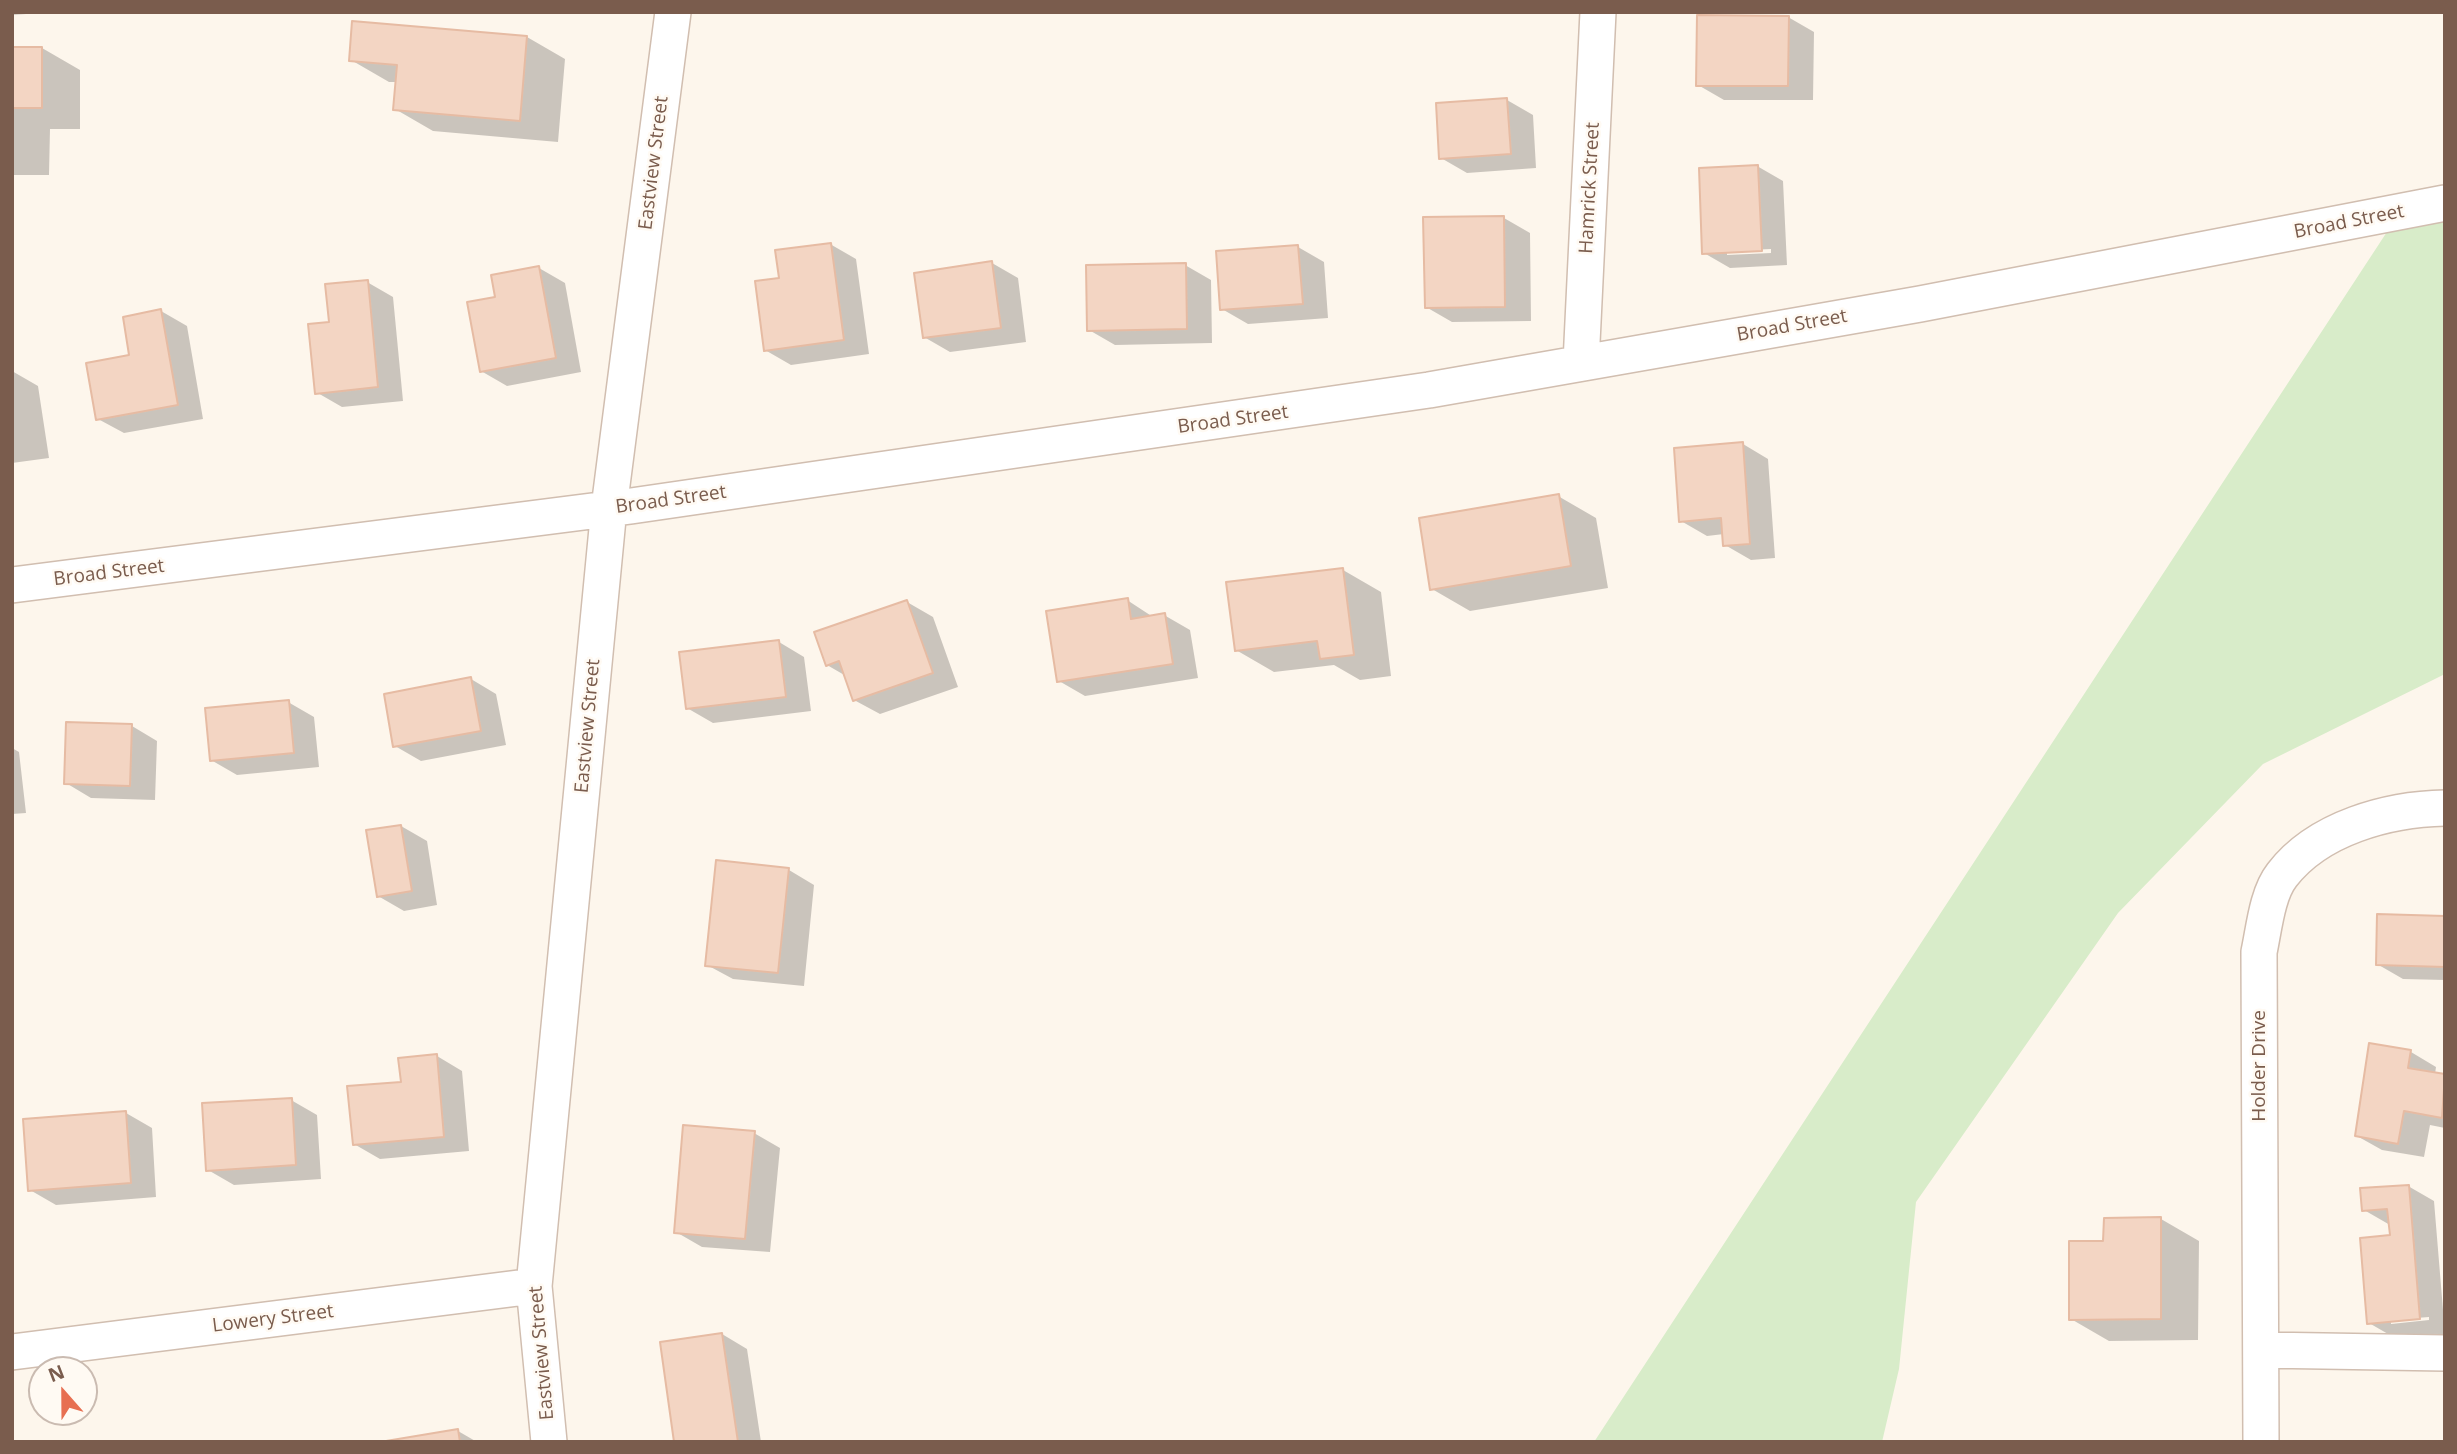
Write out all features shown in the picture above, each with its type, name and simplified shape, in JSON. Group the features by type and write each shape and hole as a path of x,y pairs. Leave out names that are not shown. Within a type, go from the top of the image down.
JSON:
{"street":[{"name":"Eastview Street","path":"549,1442 534,1286 609,508 673,12"},
{"name":"Hamrick Street","path":"1581,363 1598,12"},
{"name":"Broad Street","path":"12,585 609,508 1388,397 1920,304 2445,203"},
{"name":"Holder Drive","path":"2260,1442 2262,1350 2259,952 2268,908 2280,877 2305,851 2345,828 2387,815 2445,808"},
{"name":"Lowery Street","path":"12,1352 534,1286"},
{"path":"2262,1350 2445,1353"}],"green space":[{"path":"2400,212 2445,217 2445,674 2263,764 2118,913 1916,1202 1899,1369 1882,1442 1594,1442"}],"building":[{"path":"1697,15 1789,16 1788,86 1696,86"},
{"path":"352,21 527,36 520,121 393,110 397,65 349,61"},
{"path":"12,47 42,47 42,108 12,108"},
{"path":"1507,98 1511,154 1439,159 1436,103"},
{"path":"1758,165 1762,251 1702,254 1699,168"},
{"path":"1504,216 1505,307 1425,308 1423,217"},
{"path":"831,243 844,340 764,351 755,281 779,278 775,250"},
{"path":"1298,245 1303,304 1220,310 1216,251"},
{"path":"992,261 1001,328 923,338 914,273"},
{"path":"1186,263 1187,329 1087,331 1086,265"},
{"path":"539,266 556,358 480,372 467,302 495,297 491,275"},
{"path":"368,280 378,387 315,394 308,324 329,322 325,284"},
{"path":"161,309 178,405 96,420 86,363 129,355 123,317"},
{"path":"1743,442 1750,544 1723,546 1721,518 1679,522 1674,448"},
{"path":"1559,494 1571,566 1430,590 1419,518"},
{"path":"1343,568 1354,655 1320,659 1317,641 1235,651 1226,582"},
{"path":"1128,598 1131,619 1165,613 1173,664 1057,682 1046,611"},
{"path":"907,600 933,673 853,701 839,661 826,666 814,632"},
{"path":"779,640 786,697 686,709 679,652"},
{"path":"471,677 481,731 393,747 384,694"},
{"path":"289,700 294,753 210,761 205,708"},
{"path":"66,722 132,724 130,786 64,784"},
{"path":"401,825 412,891 377,897 366,830"},
{"path":"716,860 789,868 778,973 705,966"},
{"path":"2377,914 2445,916 2445,967 2376,965"},
{"path":"2369,1043 2411,1050 2408,1068 2445,1074 2442,1118 2404,1111 2398,1144 2355,1136"},
{"path":"437,1054 444,1137 353,1145 347,1086 401,1082 398,1058"},
{"path":"292,1098 296,1165 206,1171 202,1103"},
{"path":"126,1111 131,1183 28,1191 23,1119"},
{"path":"683,1125 755,1131 745,1239 674,1233"},
{"path":"2409,1185 2420,1319 2367,1324 2360,1238 2390,1235 2387,1209 2362,1211 2360,1188"},
{"path":"2161,1217 2161,1319 2069,1320 2069,1241 2103,1241 2104,1218"},
{"path":"722,1333 738,1442 674,1442 660,1342"},
{"path":"458,1429 460,1442 380,1442"}]}
